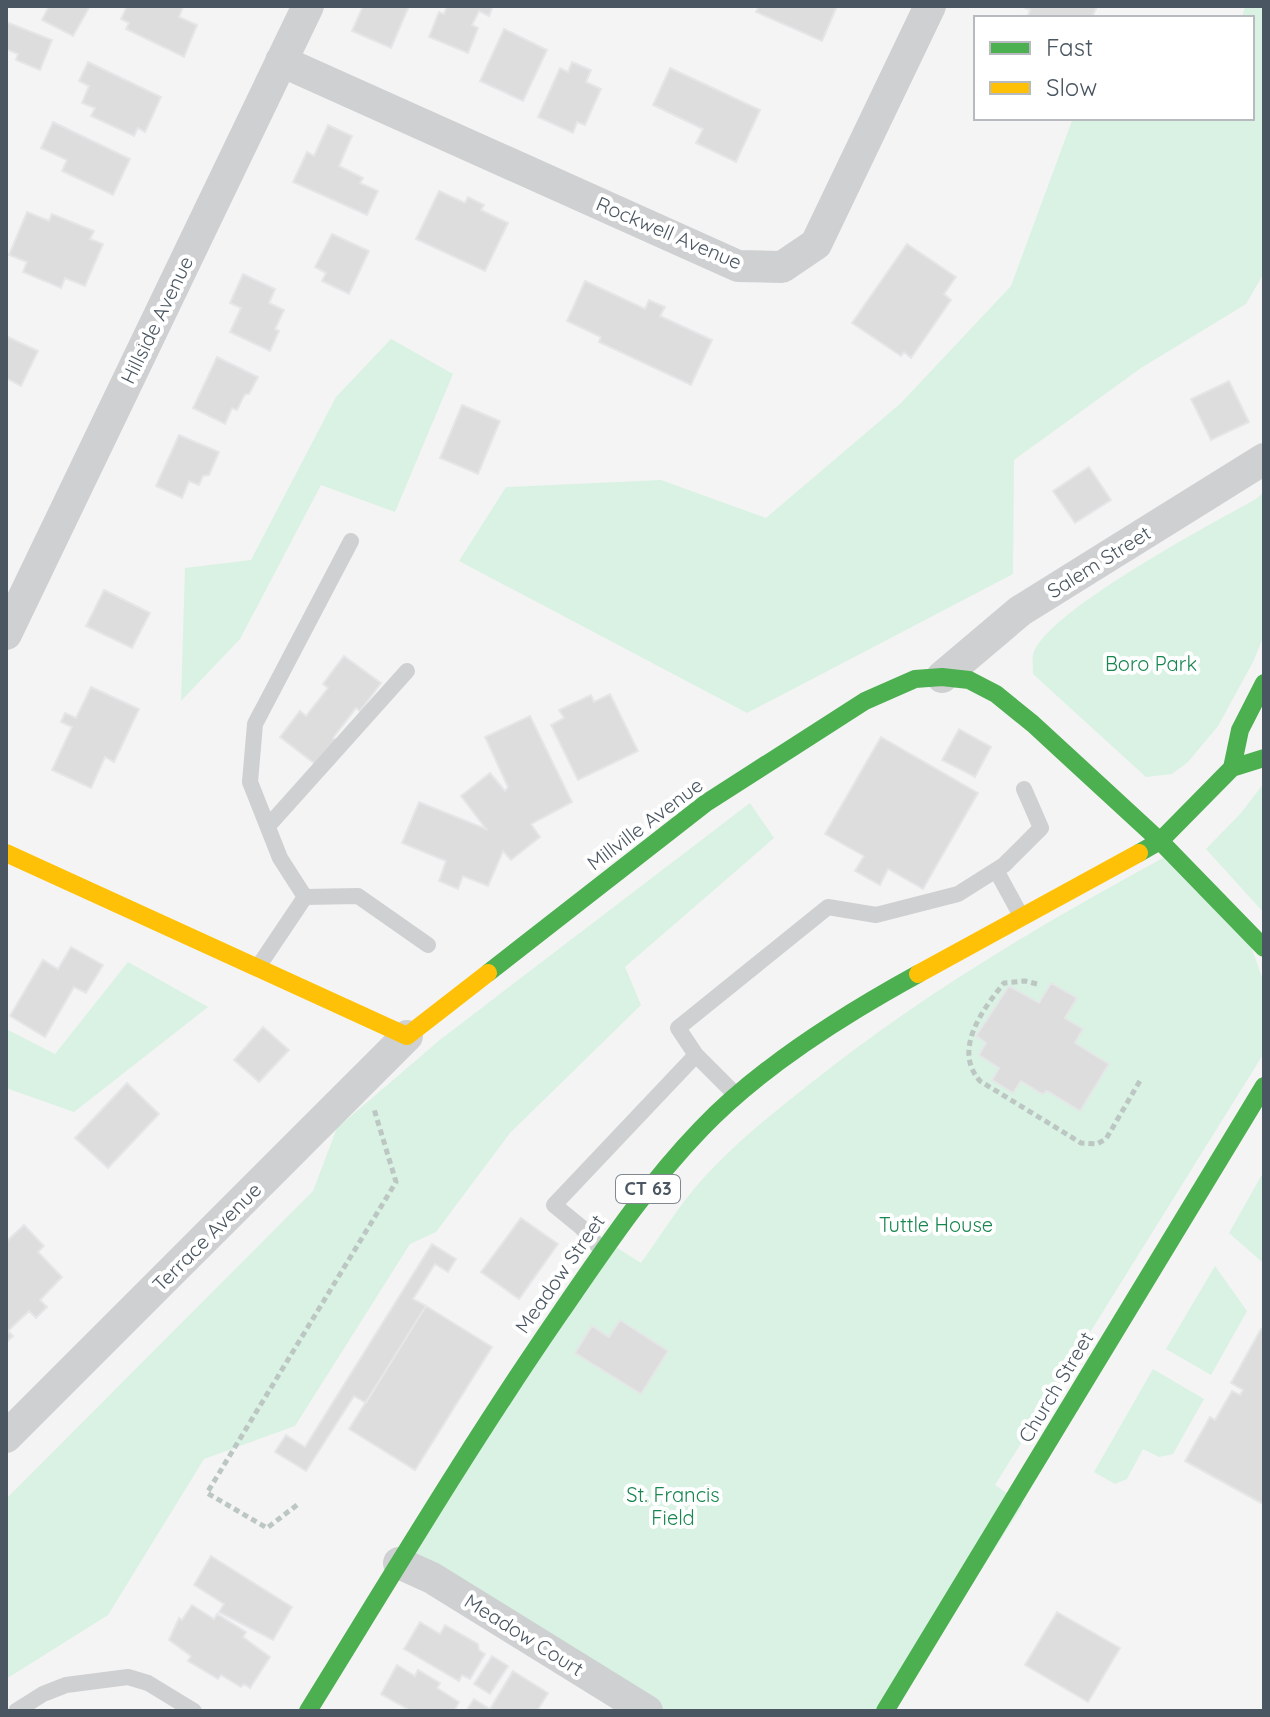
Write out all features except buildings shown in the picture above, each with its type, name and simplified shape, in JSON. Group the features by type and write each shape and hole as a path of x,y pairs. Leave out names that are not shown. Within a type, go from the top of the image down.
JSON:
{"street":[{"name":"Hillside Avenue","path":"6,634 308,6"},
{"name":"Rockwell Avenue","path":"281,61 738,266 782,267 816,244 930,6"},
{"name":"Salem Street","path":"942,677 1020,611 1264,459"},
{"name":"Millville Avenue","path":"407,1036 719,795 865,701 915,679 942,677 969,680 996,694 1160,841 1264,948"},
{"path":"1264,683 1240,730 1232,768 1264,758"},
{"name":"CT 63","path":"1160,841 1232,768"},
{"name":"Meadow Street","path":"308,1711 512,1383 602,1250 672,1160 737,1096 814,1038 911,978 1160,841"},
{"path":"6,853 407,1036"},
{"name":"Terrace Avenue","path":"6,1437 407,1036"},
{"name":"Church Street","path":"885,1711 1264,1086"},
{"name":"Meadow Court","path":"399,1563 432,1578 647,1711"}],"lane":[{"path":"305,897 280,858 250,782 255,724 351,541"},
{"path":"269,825 407,671"},
{"path":"737,1096 696,1055 678,1028 828,907 876,915 958,894 996,870 1041,828 1024,789"},
{"path":"996,870 1022,918"},
{"path":"305,897 358,896 428,945"},
{"path":"257,968 305,897"},
{"path":"602,1250 581,1227 554,1205 696,1055"},
{"path":"16,1711 43,1694 66,1685 128,1677 148,1683 194,1711"}],"path":[{"path":"1037,984 1025,981 1004,983 993,997 968,1042 971,1069 980,1081 1081,1143 1097,1144 1106,1139 1141,1079"},
{"path":"297,1505 267,1528 207,1493 396,1182 365,1079"}],"green space":[{"path":"1245,6 1264,6 1264,273 1246,304 1141,368 1014,460 1013,574 747,713 459,561 506,487 661,480 766,518 901,403 1011,286 1072,120 1254,120 1254,16 1242,16"},
{"path":"391,339 453,374 395,512 321,485 240,639 181,701 185,568 251,560 336,397"},
{"name":"Boro Park","path":"1264,492 1264,635 1253,662 1218,726 1188,762 1172,774 1146,777 1033,674 1033,655 1044,637 1066,616 1097,594"},
{"path":"1264,783 1264,913 1206,849 1241,813"},
{"path":"750,803 774,838 625,967 641,1005 510,1133 436,1232 410,1244 295,1426 204,1459 108,1615 6,1679 6,1499 313,1191 337,1128 441,1039"},
{"path":"1163,858 1251,946 1264,983 1264,1053 995,1485 1023,1504 892,1711 644,1711 399,1563 608,1242 641,1263 707,1174 750,1133 852,1051 982,963"},
{"path":"128,962 208,1007 74,1112 6,1088 6,1029 55,1054"},
{"path":"1264,1171 1264,1260 1261,1261 1229,1233"},
{"path":"1215,1266 1247,1311 1211,1375 1166,1349"},
{"path":"1153,1369 1204,1399 1173,1454 1159,1457 1143,1449 1127,1479 1115,1484 1094,1472"}],"traffic: fast":[{"path":"488,973 706,803 865,701 915,679 942,677 969,680 996,694 1033,724 1160,841 1264,948"},
{"path":"1232,768 1240,730 1264,683"},
{"path":"1139,853 1160,841 1232,768 1264,758"},
{"path":"308,1711 528,1361 610,1241 663,1172 701,1129 775,1064 832,1025 918,974"},
{"path":"885,1711 1264,1086"}],"traffic: slow":[{"path":"6,853 407,1036 488,973"},
{"path":"918,974 1139,853"}],"park label":[{"name":"Tuttle House","path":"936,1225"},
{"name":"St. Francis Field","path":"673,1506"}]}
